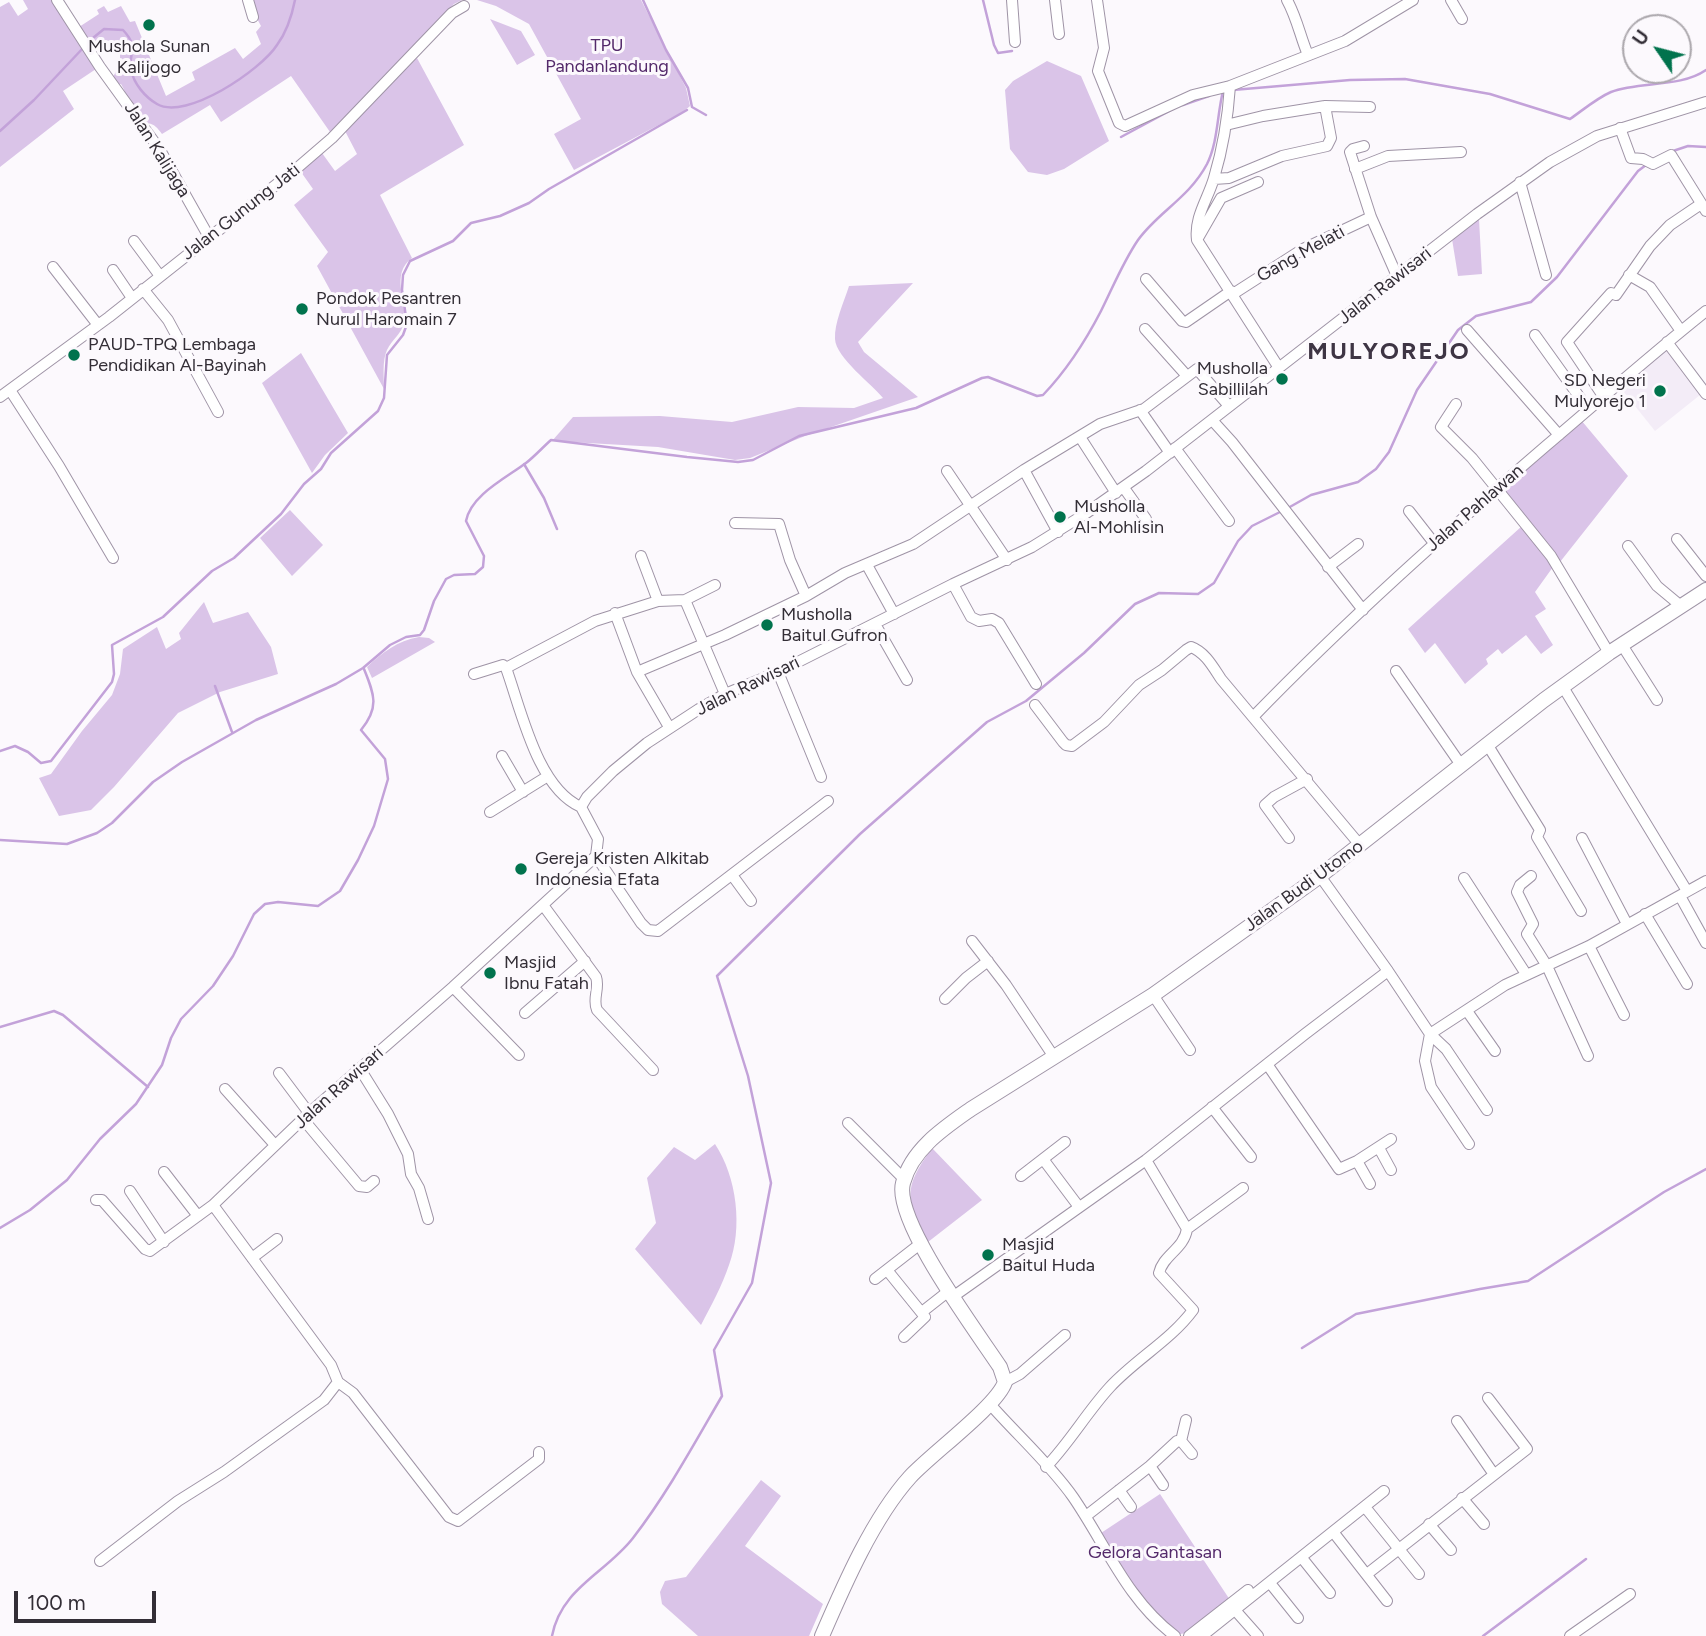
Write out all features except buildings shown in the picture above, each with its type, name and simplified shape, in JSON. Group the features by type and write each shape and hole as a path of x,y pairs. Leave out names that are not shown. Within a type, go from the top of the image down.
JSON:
{"street":[{"name":"Jalan Kalijaga","path":"57,0 100,67 160,150 209,237"},
{"path":"248,0 253,17"},
{"path":"1012,0 1015,42"},
{"path":"1055,0 1059,34"},
{"path":"1097,0 1104,48 1098,72 1122,126 1137,122 1193,95 1230,89 1345,41 1412,0"},
{"path":"1287,0 1298,20 1300,36 1308,55"},
{"path":"1451,0 1462,19"},
{"name":"Jalan Gunung Jati","path":"5,394 98,325 296,169 332,138 452,13 464,6"},
{"path":"1230,89 1226,125 1214,179 1198,217 1197,240 1279,368"},
{"name":"Jalan Rawisari","path":"581,807 587,797 613,771 669,727 725,694 778,672 953,584 1007,560 1058,532 1173,451 1521,182 1579,144 1620,128 1706,102"},
{"path":"1226,125 1325,106 1370,107"},
{"path":"1214,179 1229,178 1282,156 1327,146 1331,138 1325,106"},
{"path":"1603,396 1567,342 1611,293 1616,295 1650,246 1670,225 1704,207 1671,155 1648,162 1632,158 1620,128"},
{"path":"1364,146 1350,152 1371,216 1397,276"},
{"path":"1355,169 1388,156 1461,152"},
{"path":"1197,240 1221,198 1258,182"},
{"path":"1521,182 1546,275"},
{"name":"Gang Melati","path":"1146,279 1182,321 1186,322 1303,249 1371,216"},
{"path":"134,241 160,276"},
{"path":"53,267 98,325"},
{"path":"113,270 132,298"},
{"path":"1629,275 1650,287 1681,331"},
{"path":"143,289 168,320 218,412"},
{"name":"Jalan Pahlawan","path":"1254,717 1434,543 1603,396 1706,311"},
{"path":"1145,328 1187,376"},
{"path":"1467,330 1559,435"},
{"path":"1535,335 1588,410"},
{"path":"1667,342 1706,394"},
{"path":"637,672 703,645 806,596 845,573 913,544 1024,470 1100,425 1140,410 1197,369 1229,406"},
{"path":"5,394 59,466 113,558"},
{"path":"1457,404 1441,427 1497,488 1557,564 1609,653"},
{"path":"1140,410 1229,521"},
{"path":"1212,420 1233,442 1363,610"},
{"path":"1080,437 1146,519"},
{"path":"1024,470 1058,532"},
{"path":"947,471 1007,560"},
{"path":"1409,511 1434,543"},
{"path":"735,523 779,524 790,560 806,596"},
{"path":"1677,539 1706,576"},
{"path":"1328,567 1358,544"},
{"path":"1628,546 1657,586 1681,606"},
{"path":"640,556 658,601"},
{"path":"867,565 894,614"},
{"path":"953,584 971,617 979,621 992,618 999,623 1037,684"},
{"path":"506,668 615,613 658,601 685,600 715,585"},
{"name":"Jalan Budi Utomo","path":"904,1179 915,1158 943,1129 1153,995 1320,876 1609,653 1706,590"},
{"path":"685,600 725,694"},
{"path":"615,613 637,672 669,727"},
{"path":"875,624 907,680"},
{"path":"1622,645 1657,700"},
{"path":"1035,705 1063,742 1072,746 1104,722 1139,685 1191,647 1204,655 1360,845"},
{"path":"474,674 503,665 506,668 528,735 548,776 572,802 581,807 598,839 596,856 640,923 653,932 828,801"},
{"path":"1396,671 1461,765"},
{"path":"778,672 821,777"},
{"path":"1563,687 1683,894 1706,943"},
{"path":"1488,744 1540,830 1537,837 1581,911"},
{"path":"502,756 523,792"},
{"path":"490,812 548,776"},
{"path":"1289,838 1265,805 1307,779"},
{"path":"1582,838 1627,924"},
{"name":"Jalan Rawisari","path":"164,1242 213,1205 306,1116 453,988 596,856"},
{"path":"732,875 751,901"},
{"path":"1320,876 1430,1034 1446,1049 1487,1110"},
{"path":"1531,876 1517,892 1534,924 1527,934 1546,966 1588,1056"},
{"path":"1464,878 1526,974"},
{"path":"1469,1144 1431,1087 1425,1061 1430,1034 1526,974 1588,946 1705,884"},
{"path":"543,905 598,983 594,1004 597,1010 653,1070"},
{"path":"1645,914 1687,984"},
{"path":"972,941 1054,1057"},
{"path":"1588,946 1624,1015"},
{"path":"525,1013 585,961"},
{"path":"945,999 965,978 988,961"},
{"path":"922,1312 1146,1160 1388,971"},
{"path":"453,988 519,1055"},
{"path":"1153,995 1190,1050"},
{"path":"1467,1011 1495,1051"},
{"path":"1267,1064 1337,1168 1346,1167 1391,1139"},
{"path":"360,1069 388,1114 408,1154 411,1174 419,1188 428,1219"},
{"path":"279,1073 306,1116 359,1186 367,1187 374,1181"},
{"path":"225,1089 275,1145"},
{"path":"1212,1107 1251,1157"},
{"path":"848,1123 904,1179 902,1203 920,1244 1000,1367 1005,1382"},
{"path":"1021,1176 1065,1142"},
{"path":"1379,1148 1391,1170"},
{"path":"1044,1159 1079,1207"},
{"path":"1146,1160 1187,1229"},
{"path":"1357,1161 1370,1184"},
{"path":"164,1172 198,1216"},
{"path":"1046,1466 1061,1451 1110,1387 1192,1312 1192,1307 1159,1270 1182,1245 1187,1229 1243,1188"},
{"path":"96,1200 102,1200 145,1249 154,1249 164,1242 130,1191"},
{"path":"213,1205 331,1365 338,1382 353,1393 449,1517 458,1521 539,1459 539,1452"},
{"path":"252,1258 277,1239"},
{"path":"875,1279 920,1244"},
{"path":"887,1270 925,1317 904,1337"},
{"path":"822,1636 869,1539 898,1491 925,1462 989,1404 1005,1382 1020,1374 1065,1335"},
{"path":"100,1561 178,1501 324,1399 338,1382"},
{"path":"1367,1574 1527,1449 1488,1398"},
{"path":"989,1404 1071,1494 1118,1574 1149,1613 1175,1636"},
{"path":"1181,1441 1186,1420"},
{"path":"1457,1421 1493,1473"},
{"path":"1086,1516 1150,1466 1175,1442 1181,1441"},
{"path":"1181,1441 1192,1454"},
{"path":"1150,1466 1163,1485"},
{"path":"1119,1490 1131,1507"},
{"path":"1202,1636 1335,1533 1384,1491"},
{"path":"1462,1498 1483,1524"},
{"path":"1365,1507 1419,1574"},
{"path":"1429,1524 1451,1550"},
{"path":"1335,1533 1387,1601"},
{"path":"1302,1558 1330,1592"},
{"path":"1270,1583 1298,1618"},
{"path":"1189,1636 1248,1590"},
{"path":"1570,1636 1630,1594"},
{"path":"1235,1610 1258,1636"}],"shaded area":[{"name":"SD Negeri Mulyorejo 1","path":"1666,348 1700,395 1655,431 1619,386"}],"green space":[{"path":"23,0 52,0 96,69 63,91 74,109 0,167 0,7 9,2 18,16 28,9"},
{"path":"251,0 462,0 454,4 330,132 291,76 221,122 210,105 162,134 154,125 139,117 121,84 117,85 113,77 120,64 120,43 103,44 95,52 79,27 99,14 97,10 104,6 108,12 121,6 130,22 135,21 166,96 195,80 192,72 235,48 243,59 261,44 256,32 261,26"},
{"name":"TPU Pandanlandung","path":"477,0 641,0 686,88 690,106 574,170 554,134 581,119 529,24 496,6"},
{"path":"490,19 521,31 535,55 517,65"},
{"path":"417,58 464,145 380,195 412,258 405,264 402,272 404,322 385,354 384,389 317,266 328,252 294,205 313,189 301,172 322,153 335,171 357,154 345,131"},
{"path":"1047,61 1081,76 1109,141 1064,169 1047,175 1028,172 1010,149 1005,90 1013,81"},
{"path":"1479,219 1482,274 1458,276 1452,239"},
{"path":"913,283 858,342 864,352 918,397 750,458 735,460 658,447 552,441 573,417 660,416 732,422 798,407 854,408 883,398 841,354 835,339 838,319 849,286"},
{"path":"301,353 348,433 325,455 312,473 262,383"},
{"path":"1581,420 1628,476 1560,562 1503,491 1504,487"},
{"path":"290,510 323,545 292,576 260,538"},
{"path":"1522,526 1553,567 1535,592 1546,609 1535,616 1553,645 1541,654 1526,635 1502,654 1498,649 1486,659 1488,664 1465,684 1435,643 1425,653 1408,629"},
{"path":"204,602 213,623 248,612 271,647 278,674 220,692 178,713 91,810 59,816 39,778 51,774 112,695 120,674 123,649 157,627 166,649 181,639 179,633"},
{"path":"419,637 435,642 372,678 367,667 397,644"},
{"path":"715,1144 733,1187 736,1235 726,1273 701,1325 635,1249 656,1223 647,1178 674,1147 695,1160"},
{"path":"932,1148 982,1200 928,1242 915,1215 910,1194 916,1174"},
{"path":"761,1480 781,1496 745,1546 823,1604 809,1636 698,1636 662,1604 660,1592 665,1581 686,1577"},
{"name":"Gelora Gantasan","path":"1160,1494 1230,1600 1187,1633 1180,1634 1148,1607 1124,1575 1101,1533"}],"waterway":[{"path":"88,42 104,29 123,30 131,41 131,70 141,90 157,104 170,107 186,105 222,90 256,67 280,40 295,0"},
{"path":"643,0 666,50 688,88 692,107 706,115"},
{"path":"983,0 998,53 1012,51"},
{"path":"0,131 34,100 84,47"},
{"path":"1233,90 1350,80 1405,79 1490,94 1570,119 1611,92 1634,86 1672,82 1696,76 1706,70"},
{"path":"0,840 67,844 97,833 112,823 153,782 182,762 256,720 336,684 363,668 390,645 406,637 420,635 446,579 454,575 475,574 483,567 484,556 466,521 475,503 551,440 738,462 753,460 799,436 916,408 982,378 988,377 1037,396 1043,395 1082,344 1138,240 1200,176 1211,156 1223,91"},
{"path":"1183,105 1209,96"},
{"path":"1121,137 1173,109"},
{"path":"0,751 15,746 41,763 51,761 112,682 112,645 163,617 212,571 234,558 281,514 304,484 321,469 331,453 378,411 384,398 387,355 403,335 407,324 402,290 403,275 410,261 453,241 471,223 500,216 529,203 687,110"},
{"path":"1673,151 1688,146 1706,147"},
{"path":"1288,508 1311,495 1358,482 1376,469 1389,452 1417,390 1458,330 1476,316 1531,302 1557,277 1638,171 1646,165"},
{"path":"524,464 544,498 557,529"},
{"path":"552,1636 557,1619 574,1593 633,1538 680,1468 722,1396 714,1350 752,1283 771,1183 748,1076 717,976 860,834 987,722 1026,701 1084,653 1135,604 1159,593 1198,594 1214,583 1238,541 1252,526 1282,511"},
{"path":"0,1228 30,1210 67,1180 100,1139 136,1104 162,1065 181,1019 213,986 233,956 254,914 265,904 278,902 318,906 340,891 374,826 388,779 385,759 361,730 373,707 364,669"},
{"path":"215,686 232,732"},
{"path":"0,1027 54,1011 63,1015 148,1087"},
{"path":"1302,1348 1356,1314 1528,1281 1664,1192 1706,1169"},
{"path":"1483,1636 1586,1559"}],"place":[{"name":"Mushola Sunan Kalijogo","path":"149,25"},
{"name":"Pondok Pesantren Nurul Haromain 7","path":"302,309"},
{"name":"PAUD-TPQ Lembaga Pendidikan Al-Bayinah","path":"74,355"},
{"name":"Musholla Sabillilah","path":"1282,379"},
{"name":"SD Negeri Mulyorejo 1","path":"1660,391"},
{"name":"Musholla Al-Mohlisin","path":"1060,517"},
{"name":"Musholla Baitul Gufron","path":"767,625"},
{"name":"Gereja Kristen Alkitab Indonesia Efata","path":"521,869"},
{"name":"Masjid Ibnu Fatah","path":"490,973"},
{"name":"Masjid Baitul Huda","path":"988,1255"}],"district":[{"name":"MULYOREJO","path":"1389,352"}]}
